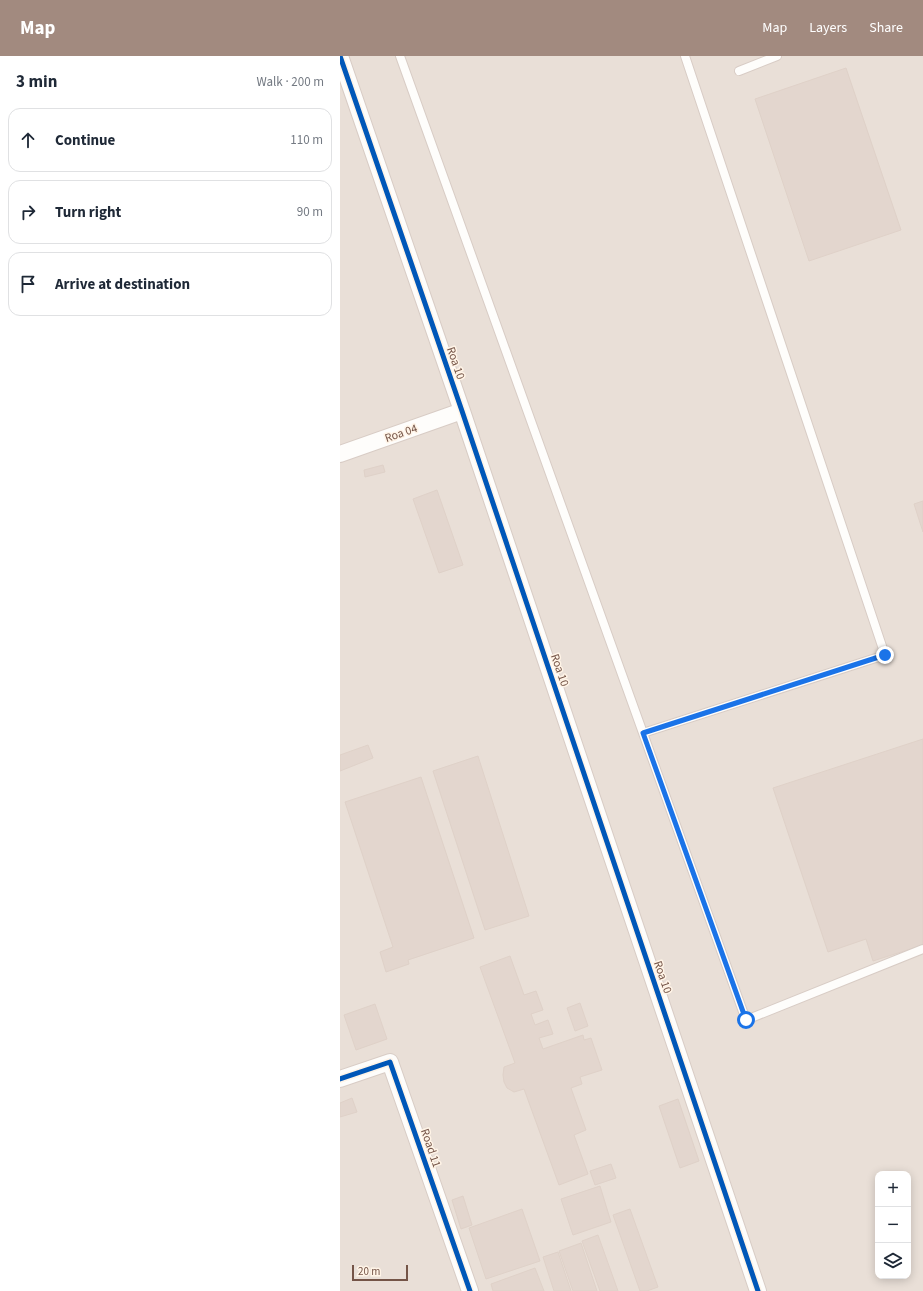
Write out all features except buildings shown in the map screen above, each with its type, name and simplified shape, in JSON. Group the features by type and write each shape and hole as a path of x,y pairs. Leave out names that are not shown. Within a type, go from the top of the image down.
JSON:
{"street":[{"name":"Roa 10","path":"340,56 462,411 758,1291"},
{"name":"Roa 04","path":"340,454 462,411"},
{"name":"Road 11","path":"340,1079 390,1062 470,1291"}],"lane":[{"path":"400,56 746,1020 923,949"},
{"path":"643,733 885,655 685,56"},
{"path":"739,71 777,56"}],"shaded area":[{"path":"340,56 923,56 923,1291 340,1291"}],"cycle path":[{"path":"340,56 462,411 758,1291"},
{"path":"340,1079 390,1062 470,1291"}],"route":[{"path":"746,1020 643,733 885,655"}]}
